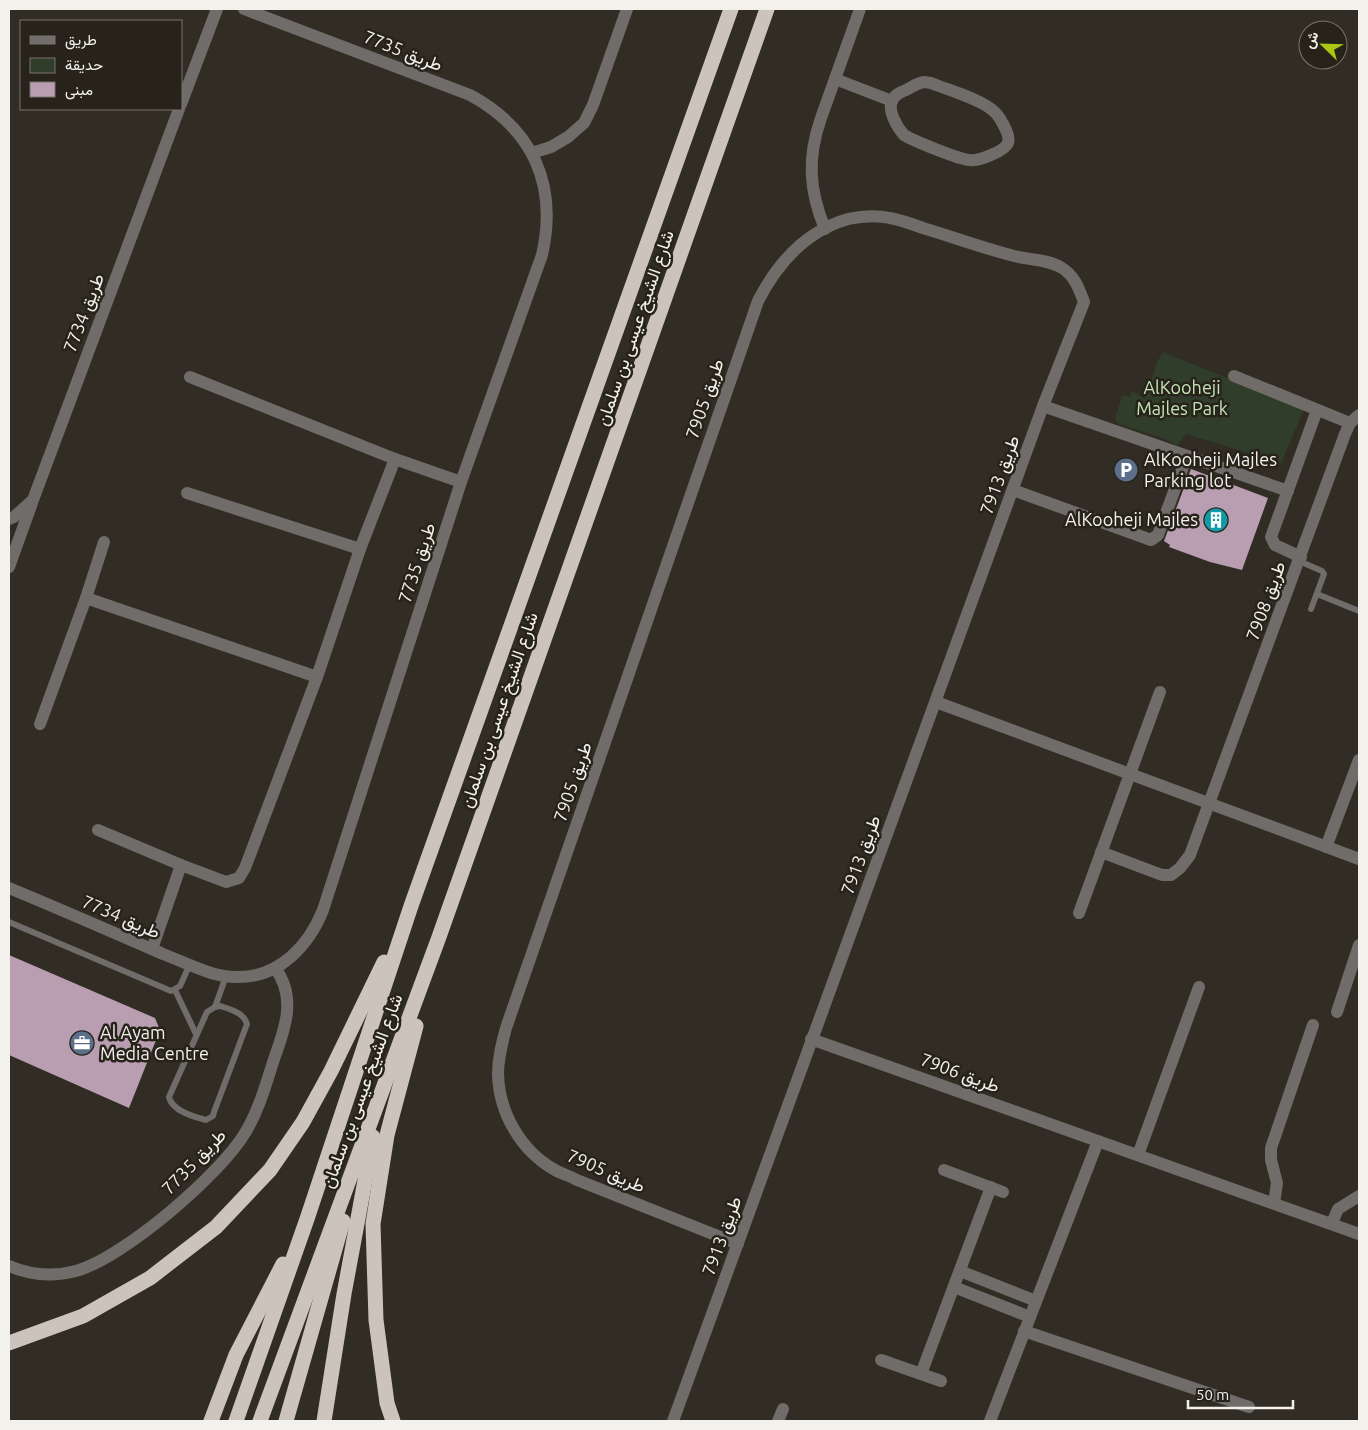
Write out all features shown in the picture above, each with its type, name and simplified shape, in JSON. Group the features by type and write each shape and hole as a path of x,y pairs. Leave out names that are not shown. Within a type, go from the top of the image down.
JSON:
{"highway":[{"name":"شارع الشيخ عيسى بن سلمان","path":"236,1421 307,1219 411,906 731,9"},
{"name":"شارع الشيخ عيسى بن سلمان","path":"260,1421 439,937 767,9"},
{"path":"9,1343 83,1316 150,1278 216,1227 270,1170 303,1122 331,1070 411,906"},
{"path":"393,1421 387,1402 376,1320 374,1224 387,1135 439,937"},
{"path":"324,1421 356,1222 386,1080"},
{"path":"286,1421 370,1124"},
{"path":"211,1421 236,1355 307,1219"}],"street":[{"path":"182,101 217,9"},
{"name":"طريق 7735","path":"223,976 248,977 275,968 296,953 315,927 324,910 461,482 542,255 546,239 547,215 545,191 532,153 497,111 470,95 244,9"},
{"path":"532,153 551,147 568,137 584,123 594,105 627,9"},
{"path":"824,229 813,193 811,155 815,136 834,79 860,9"},
{"path":"834,79 892,101"},
{"path":"931,83 982,103 993,110 1008,132 1009,143 1002,151 979,160 963,159 904,135 891,111 892,101 897,94 917,84 931,83"},
{"name":"طريق 7734","path":"9,519 14,517 33,500 179,110"},
{"name":"طريق 7905","path":"738,1244 555,1170 536,1156 521,1139 508,1119 501,1097 498,1074 500,1051 516,1000 758,301 767,284 792,252 824,229 863,216 891,218 1013,256 1060,266 1073,278 1084,302"},
{"name":"طريق 7913","path":"673,1421 1043,406 1084,302"},
{"path":"1234,376 1317,412 1355,419"},
{"path":"190,377 395,459 461,482"},
{"path":"1043,406 1288,491"},
{"path":"1300,559 1272,543 1271,536 1317,412"},
{"name":"طريق 7908","path":"1101,852 1162,875 1171,875 1180,868 1190,855 1345,434 1355,419"},
{"path":"1013,490 1151,540 1158,535 1187,456"},
{"path":"98,830 226,882 239,878 246,868 317,677 360,550 395,459"},
{"path":"187,493 360,550"},
{"path":"9,567 33,500"},
{"path":"40,724 86,598 104,542"},
{"path":"86,598 317,677"},
{"path":"1079,912 1160,692"},
{"path":"936,702 1359,860"},
{"path":"1326,847 1359,760"},
{"path":"152,949 181,865"},
{"name":"طريق 7734","path":"9,889 152,949 223,976"},
{"path":"1338,1012 1359,945"},
{"name":"طريق 7735","path":"9,1266 24,1272 58,1274 92,1266 107,1258 172,1210 228,1157 252,1120 286,1024 288,1006 286,989 275,968"},
{"path":"1138,1155 1199,987"},
{"path":"1274,1203 1278,1183 1271,1160 1271,1148 1313,1026"},
{"name":"طريق 7906","path":"811,1039 1359,1234"},
{"path":"990,1421 1098,1140"},
{"path":"921,1374 960,1271 997,1190 944,1170"},
{"path":"1332,1223 1335,1213 1340,1207 1359,1196"},
{"path":"960,1271 1036,1301"},
{"path":"954,1287 1030,1317"},
{"path":"1024,1330 1249,1407"},
{"path":"881,1360 941,1381"}],"lane":[{"path":"1300,559 1323,572 1324,577 1311,609"},
{"path":"1317,594 1359,611"},
{"path":"9,922 166,990 175,990 182,983 190,964"},
{"path":"215,1007 223,976"},
{"path":"175,990 196,1034"},
{"path":"215,1007 225,1008 241,1015 246,1020 214,1112 206,1120 176,1108 169,1097 196,1034 207,1012 215,1007"}],"green space":[{"name":"AlKooheji Majles Park","path":"1163,352 1304,409 1281,463 1186,434 1177,446 1165,439 1119,424 1115,419 1122,395 1130,397 1132,391 1145,399 1157,362"}],"building":[{"name":"AlKooheji Majles","path":"1191,469 1268,498 1242,570 1210,562 1169,547 1170,545 1164,541"},
{"name":"Al Ayam Media Centre","path":"9,955 155,1018 160,1030 129,1108 9,1055"}],"place":[{"name":"AlKooheji Majles Parking lot","path":"1126,470"},
{"name":"AlKooheji Majles","path":"1216,520"},
{"name":"Al Ayam Media Centre","path":"82,1043"}]}
